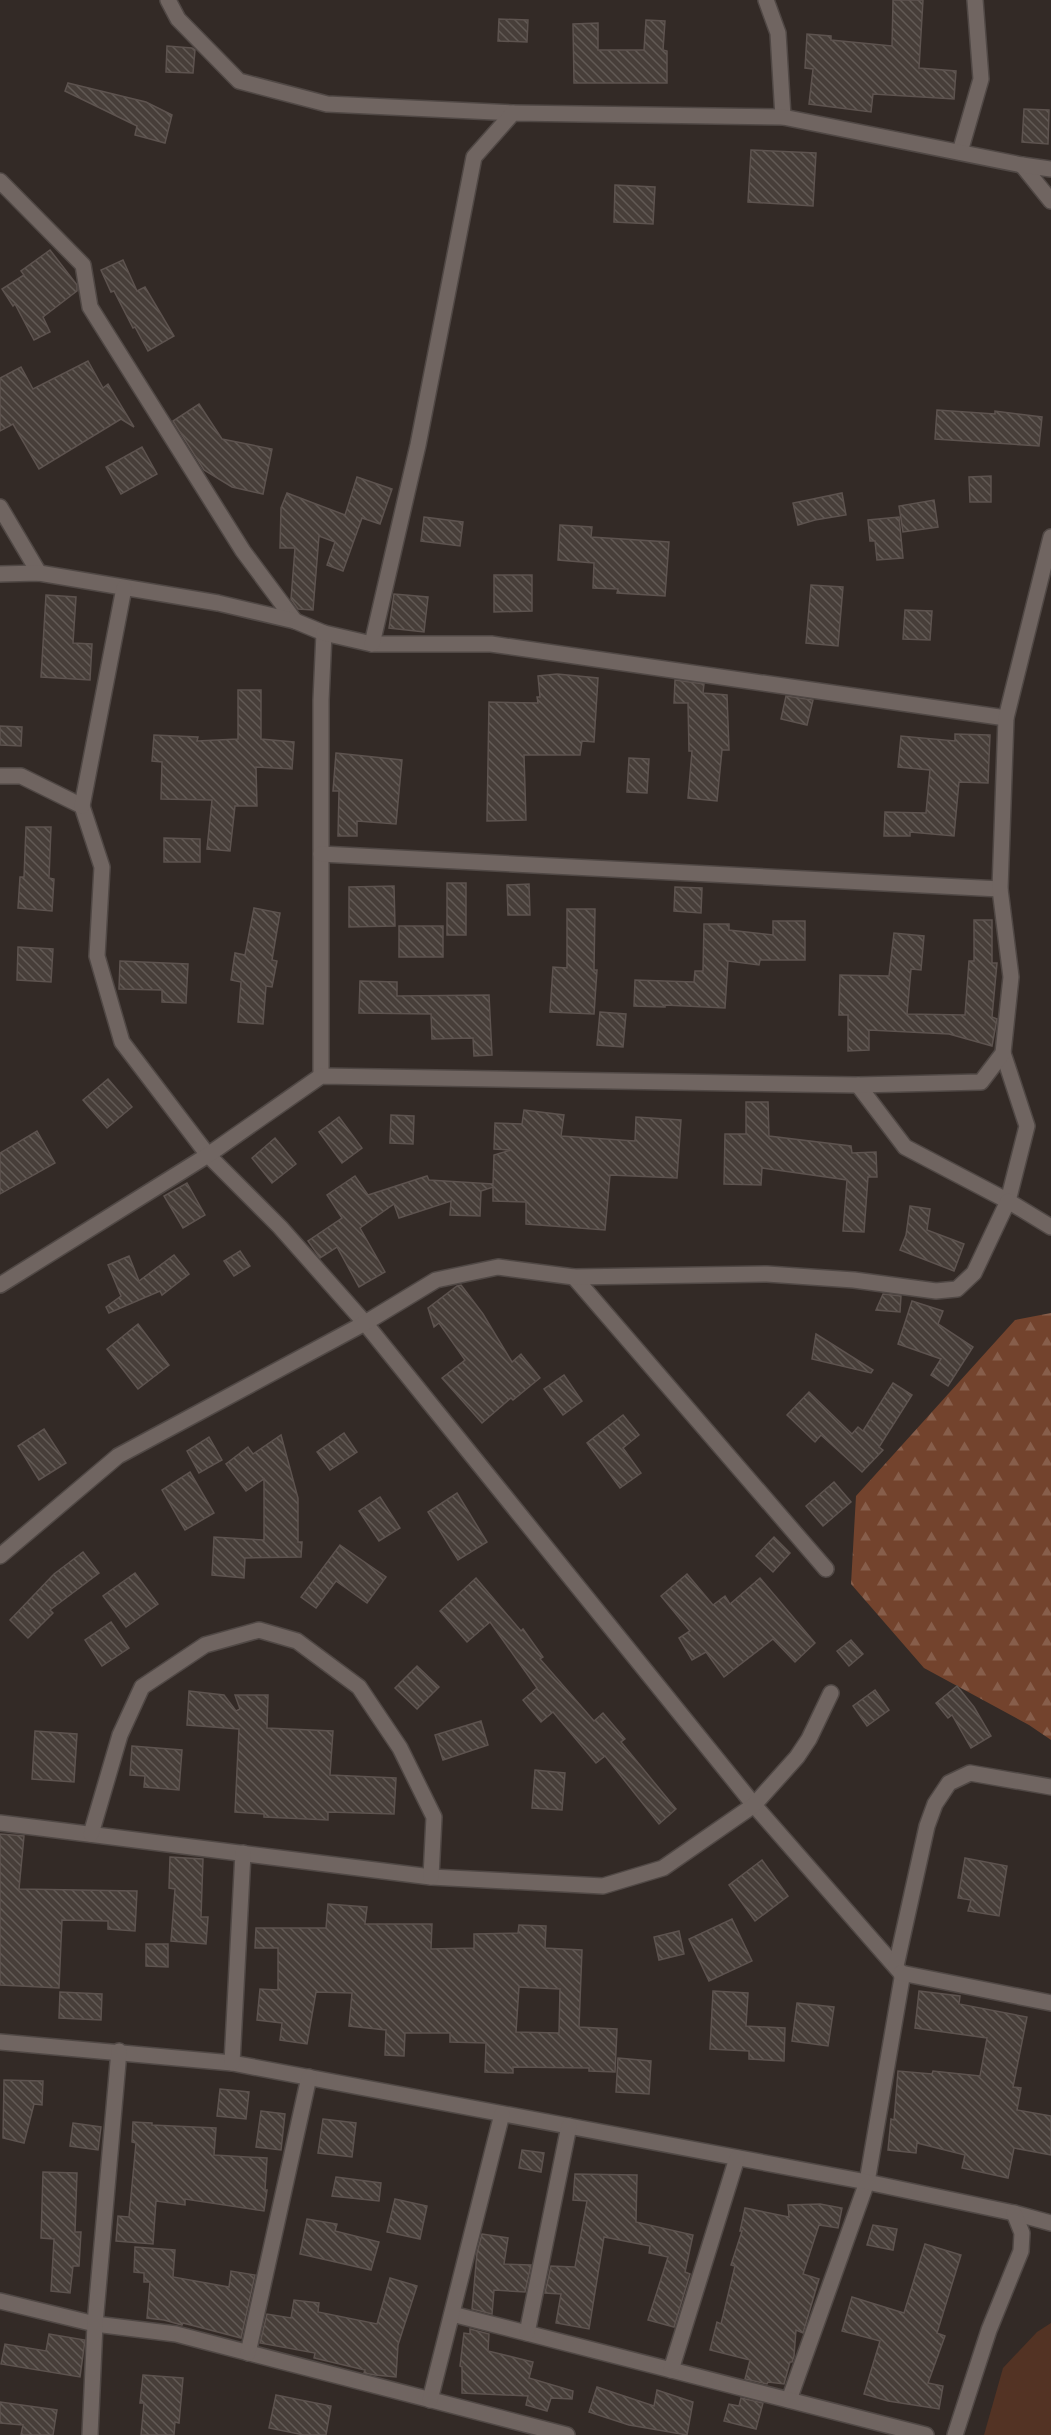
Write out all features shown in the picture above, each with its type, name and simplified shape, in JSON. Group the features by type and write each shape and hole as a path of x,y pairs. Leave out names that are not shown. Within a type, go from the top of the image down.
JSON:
{"street":[{"path":"168,0 178,18 239,81 327,104 513,112 783,117 1051,169"},
{"path":"766,0 778,33 783,117"},
{"path":"960,152 981,78 975,0"},
{"path":"372,644 418,445 474,158 513,112"},
{"path":"1022,165 1051,201"},
{"path":"0,181 83,265 90,307 243,551 295,621"},
{"path":"0,507 39,573"},
{"path":"0,1556 118,1456 365,1323 436,1280 498,1268 574,1277 767,1274 854,1280 936,1291 957,1289 974,1273 1008,1201 1027,1126 1004,1053 1011,977 1000,889 1006,718 1051,537"},
{"path":"0,574 39,573 218,603 295,621 324,633 372,644 491,644 1006,718"},
{"path":"124,588 82,806 102,867 97,956 122,1042 208,1155 280,1227 365,1323 754,1805 899,1969 902,1978 867,2182 789,2400"},
{"path":"321,1076 321,700 324,633"},
{"path":"0,776 21,776 82,806"},
{"path":"321,854 1000,889"},
{"path":"0,1285 208,1155 321,1076 858,1085 981,1082 1004,1053"},
{"path":"858,1085 905,1147 1008,1201 1051,1227"},
{"path":"574,1277 826,1569"},
{"path":"91,1834 120,1736 142,1687 206,1645 259,1630 297,1641 359,1687 400,1748 434,1817 431,1877"},
{"path":"0,1823 431,1877 603,1886 663,1868 754,1805 797,1757 809,1739 831,1693"},
{"path":"899,1969 927,1826 935,1804 949,1783 970,1773 1051,1787"},
{"path":"232,2063 243,1853"},
{"path":"899,1969 1051,2003"},
{"path":"0,2042 232,2063 867,2182 1051,2223"},
{"path":"90,2435 95,2324 119,2051"},
{"path":"249,2353 309,2077"},
{"path":"430,2400 502,2114"},
{"path":"527,2333 569,2126"},
{"path":"671,2370 737,2158"},
{"path":"955,2435 989,2330 1021,2251 1022,2233 1014,2213"},
{"path":"0,2301 95,2324 176,2334 566,2435"},
{"path":"452,2314 926,2435"}],"green space":[{"path":"1051,1313 1051,1740 1029,1725 924,1668 851,1584 856,1496 1015,1320"}],"shaded area":[{"path":"1051,2323 1051,2435 984,2435 1003,2368 1037,2332"}],"building":[{"path":"893,0 923,0 919,68 956,71 954,99 873,94 871,112 809,104 813,69 805,68 807,34 831,36 831,40 892,46"},
{"path":"499,19 528,20 527,42 498,41"},
{"path":"646,20 665,21 663,50 667,51 667,83 574,83 573,24 598,23 598,50 644,50"},
{"path":"167,46 195,50 193,73 166,72"},
{"path":"68,83 146,102 172,115 165,143 135,135 137,126 65,91"},
{"path":"1024,109 1049,110 1048,144 1022,142"},
{"path":"751,150 816,153 813,206 748,202"},
{"path":"615,185 655,187 653,224 614,222"},
{"path":"50,250 77,285 77,291 43,317 50,332 34,340 15,304 13,306 2,289 24,275 21,271"},
{"path":"123,260 137,291 145,287 174,336 148,351 114,291 111,292 101,270"},
{"path":"88,361 103,388 108,384 134,427 121,419 39,469 13,424 0,431 0,378 21,367 33,389"},
{"path":"199,404 222,439 272,449 263,494 232,487 204,470 173,421"},
{"path":"937,410 995,414 995,411 1042,417 1039,446 935,439"},
{"path":"142,447 157,474 121,494 106,467"},
{"path":"991,476 991,502 970,502 969,477"},
{"path":"357,477 392,489 380,524 362,518 343,571 327,565 335,542 319,536 313,610 298,609 291,599 295,548 280,548 281,508 287,493 345,515"},
{"path":"842,493 846,515 798,525 793,503"},
{"path":"934,500 938,527 903,532 899,506"},
{"path":"424,517 463,522 460,546 421,541"},
{"path":"899,517 903,558 877,560 875,541 870,541 868,520"},
{"path":"560,525 592,527 591,537 669,542 665,596 617,593 618,589 593,588 594,563 558,560"},
{"path":"494,575 532,575 532,611 494,612"},
{"path":"811,585 843,587 838,646 806,643"},
{"path":"394,594 428,597 424,632 389,628"},
{"path":"46,595 76,597 73,643 92,644 90,680 41,677"},
{"path":"905,610 932,611 930,640 903,639"},
{"path":"557,674 598,678 594,742 582,741 580,755 524,755 526,820 487,821 489,702 538,703 537,697 540,697 538,676"},
{"path":"675,680 704,684 703,693 727,695 729,750 722,750 717,801 688,798 692,751 689,751 688,703 674,703"},
{"path":"238,690 261,690 261,739 294,742 292,769 256,767 257,806 235,806 230,851 207,849 212,800 161,799 162,762 152,761 154,735 198,737 197,741 238,739"},
{"path":"786,696 813,700 807,725 781,719"},
{"path":"0,726 22,727 21,746 0,745"},
{"path":"955,734 990,735 988,783 959,782 954,836 910,832 910,836 884,836 885,812 926,813 930,770 898,767 901,736 955,741"},
{"path":"336,753 402,760 396,824 357,821 357,836 338,836 339,791 333,791"},
{"path":"629,758 649,759 647,793 627,792"},
{"path":"26,827 51,827 49,878 54,879 52,911 18,908 20,877 24,877"},
{"path":"164,838 200,839 200,862 164,862"},
{"path":"447,883 466,883 466,935 447,935"},
{"path":"529,884 530,915 508,915 507,885"},
{"path":"394,886 395,926 349,927 349,887"},
{"path":"675,887 702,888 701,913 674,911"},
{"path":"254,908 280,913 272,960 277,961 272,987 266,986 263,1024 238,1022 241,982 231,980 235,953 245,955"},
{"path":"567,909 595,909 594,970 597,970 594,1014 550,1012 553,967 567,968"},
{"path":"974,920 992,920 992,963 997,963 992,1017 997,1019 992,1046 949,1034 869,1030 869,1050 848,1051 848,1015 839,1015 840,975 889,976 894,933 924,936 921,970 911,969 907,1014 965,1015 969,961 974,961"},
{"path":"773,921 805,921 805,960 760,960 759,965 728,961 725,1008 634,1006 635,980 694,982 695,971 703,971 704,924 729,924 729,930 773,935"},
{"path":"399,926 443,926 443,957 399,957"},
{"path":"18,947 53,949 51,982 17,980"},
{"path":"120,961 188,964 186,1003 162,1002 162,990 119,989"},
{"path":"360,981 397,982 397,996 489,995 492,1055 474,1056 473,1038 432,1039 431,1014 359,1013"},
{"path":"600,1012 626,1014 623,1047 597,1045"},
{"path":"108,1079 132,1107 107,1128 83,1100"},
{"path":"746,1102 768,1102 769,1136 851,1146 852,1153 876,1152 877,1177 868,1177 864,1232 843,1231 847,1180 762,1168 761,1185 724,1184 725,1134 746,1134"},
{"path":"524,1110 564,1115 561,1136 635,1141 636,1117 681,1120 677,1178 610,1175 605,1230 526,1224 526,1202 493,1201 493,1187 481,1191 480,1216 450,1215 451,1201 399,1218 394,1204 360,1228 385,1272 359,1287 337,1247 320,1258 308,1241 342,1218 327,1195 355,1176 368,1195 427,1176 429,1180 493,1184 494,1155 511,1150 494,1149 495,1123 522,1124"},
{"path":"391,1115 414,1116 413,1144 390,1143"},
{"path":"339,1117 362,1148 342,1163 319,1132"},
{"path":"37,1131 55,1163 0,1194 0,1153"},
{"path":"275,1138 296,1164 272,1183 252,1158"},
{"path":"187,1183 205,1215 183,1228 164,1196"},
{"path":"910,1206 930,1209 927,1230 964,1244 954,1271 900,1250 906,1235"},
{"path":"240,1251 250,1266 234,1276 224,1261"},
{"path":"174,1255 189,1274 162,1295 160,1291 109,1313 106,1307 121,1296 108,1265 129,1256 139,1281"},
{"path":"461,1285 483,1314 512,1362 521,1354 540,1378 513,1400 511,1398 482,1423 442,1378 465,1360 439,1323 434,1327 428,1308"},
{"path":"883,1294 901,1296 900,1312 876,1310"},
{"path":"912,1301 943,1311 938,1324 973,1347 948,1386 931,1375 941,1359 898,1344"},
{"path":"138,1324 169,1365 138,1389 107,1349"},
{"path":"816,1334 873,1370 871,1373 812,1359"},
{"path":"564,1375 582,1401 563,1415 544,1389"},
{"path":"893,1383 912,1395 879,1447 883,1450 862,1472 821,1435 815,1442 787,1415 809,1392 852,1434 858,1427 863,1431"},
{"path":"623,1415 639,1435 623,1448 641,1473 620,1488 587,1443"},
{"path":"44,1429 66,1463 39,1480 18,1446"},
{"path":"344,1433 357,1452 330,1470 317,1452"},
{"path":"281,1435 298,1498 298,1542 302,1542 301,1557 245,1558 244,1578 212,1575 214,1537 264,1540 264,1479 246,1491 226,1464 248,1447 253,1454"},
{"path":"209,1437 222,1460 199,1473 187,1451"},
{"path":"190,1472 214,1513 185,1530 162,1490"},
{"path":"834,1482 851,1502 823,1526 806,1506"},
{"path":"457,1493 487,1542 458,1560 428,1512"},
{"path":"380,1497 400,1528 379,1541 359,1511"},
{"path":"774,1537 790,1553 773,1572 756,1556"},
{"path":"340,1545 386,1577 367,1603 336,1581 316,1608 301,1597"},
{"path":"83,1552 99,1573 50,1610 53,1613 28,1638 10,1620 54,1574"},
{"path":"135,1573 158,1604 126,1627 103,1596"},
{"path":"687,1574 713,1605 725,1596 730,1604 760,1578 815,1643 795,1662 773,1639 724,1677 706,1652 692,1660 679,1638 690,1631 661,1596"},
{"path":"476,1578 521,1631 523,1629 543,1657 540,1659 594,1721 603,1713 625,1739 621,1742 676,1809 659,1824 605,1756 596,1763 553,1712 541,1722 523,1700 537,1688 490,1622 467,1642 440,1611"},
{"path":"111,1622 129,1648 102,1666 85,1640"},
{"path":"851,1640 863,1654 849,1666 837,1651"},
{"path":"417,1666 439,1687 417,1709 395,1688"},
{"path":"957,1686 974,1707 991,1736 971,1748 952,1715 948,1718 936,1703"},
{"path":"875,1690 889,1710 867,1726 853,1706"},
{"path":"189,1691 224,1695 236,1711 240,1709 235,1695 268,1695 267,1728 333,1731 330,1775 396,1778 394,1814 328,1812 328,1820 264,1817 264,1814 235,1812 239,1729 187,1725"},
{"path":"481,1721 488,1745 443,1760 435,1735"},
{"path":"35,1731 77,1734 74,1782 32,1779"},
{"path":"132,1746 182,1750 179,1790 144,1787 145,1776 130,1775"},
{"path":"535,1770 565,1773 562,1810 532,1808"},
{"path":"0,1834 24,1836 19,1889 137,1891 135,1931 108,1929 108,1921 62,1920 59,1988 0,1985"},
{"path":"170,1857 203,1859 201,1917 208,1917 206,1944 171,1941 175,1889 169,1888"},
{"path":"965,1858 1007,1866 999,1916 968,1911 971,1900 958,1898"},
{"path":"762,1860 788,1896 755,1921 729,1885"},
{"path":"328,1904 367,1907 365,1924 432,1924 431,1949 474,1948 474,1934 518,1933 519,1925 546,1926 545,1948 582,1950 579,2027 617,2029 615,2072 589,2071 589,2068 513,2067 513,2073 485,2072 486,2043 450,2042 450,2033 405,2033 404,2056 385,2055 386,2030 349,2026 352,1993 316,1992 307,2044 280,2040 282,2023 257,2020 260,1989 278,1990 278,1948 255,1948 256,1928 326,1928","holes":["519,1987 560,1989 559,2033 516,2032"]},
{"path":"732,1919 752,1961 709,1981 689,1939"},
{"path":"679,1931 684,1954 659,1960 654,1937"},
{"path":"146,1944 168,1944 168,1967 146,1966"},
{"path":"713,1991 748,1993 746,2026 785,2028 784,2061 749,2059 749,2051 710,2049"},
{"path":"919,1991 960,1996 959,2004 1027,2017 1013,2087 1021,2088 1017,2110 1051,2116 1051,2155 1014,2148 1008,2178 962,2168 965,2155 917,2143 916,2153 888,2150 891,2119 894,2120 898,2071 932,2074 933,2071 980,2076 987,2038 915,2028"},
{"path":"60,1992 102,1994 101,2020 59,2018"},
{"path":"797,2003 834,2007 828,2046 792,2041"},
{"path":"618,2058 651,2061 649,2094 616,2092"},
{"path":"4,2080 43,2081 42,2105 34,2104 24,2143 3,2138"},
{"path":"220,2089 249,2092 246,2119 217,2116"},
{"path":"261,2111 285,2114 281,2150 256,2147"},
{"path":"323,2119 356,2123 352,2157 318,2153"},
{"path":"133,2122 216,2128 214,2155 267,2158 265,2190 267,2190 264,2211 185,2199 185,2205 156,2201 153,2244 116,2241 118,2216 129,2217 136,2143 132,2142"},
{"path":"73,2123 101,2127 98,2150 70,2146"},
{"path":"522,2150 544,2153 541,2172 519,2168"},
{"path":"43,2172 77,2173 75,2232 81,2232 79,2266 73,2266 70,2293 51,2291 54,2239 41,2238"},
{"path":"575,2174 637,2175 636,2222 693,2235 685,2272 690,2274 674,2327 648,2320 668,2257 649,2253 650,2246 604,2237 589,2329 556,2323 561,2294 545,2293 551,2266 575,2267 587,2201 573,2200"},
{"path":"336,2177 381,2183 379,2201 332,2196"},
{"path":"395,2199 427,2206 420,2239 387,2232"},
{"path":"820,2204 842,2208 838,2228 819,2225 803,2274 819,2279 803,2333 796,2330 794,2356 784,2384 768,2382 767,2384 745,2379 750,2360 710,2350 717,2322 721,2324 735,2266 731,2265 742,2231 740,2231 745,2208 789,2217 788,2205"},
{"path":"307,2219 337,2224 335,2231 379,2242 371,2270 300,2254"},
{"path":"873,2225 897,2229 893,2250 867,2245"},
{"path":"482,2234 508,2238 504,2264 531,2265 525,2292 494,2290 492,2314 472,2309 477,2253"},
{"path":"925,2244 961,2255 937,2333 945,2336 928,2383 943,2386 939,2409 888,2401 864,2394 880,2341 842,2331 852,2297 904,2313"},
{"path":"135,2247 175,2250 173,2277 229,2287 231,2271 255,2275 241,2338 183,2323 182,2325 147,2318 150,2282 144,2282 144,2273 134,2272"},
{"path":"390,2278 417,2286 398,2345 396,2377 364,2373 365,2370 314,2358 315,2353 260,2343 267,2314 291,2318 294,2300 319,2303 318,2312 377,2324"},
{"path":"470,2329 489,2334 488,2351 533,2362 529,2378 573,2391 572,2399 551,2398 547,2411 526,2405 528,2396 462,2393 462,2367 460,2366 464,2333 470,2334"},
{"path":"49,2334 85,2340 80,2377 1,2364 5,2344 46,2351"},
{"path":"143,2375 183,2378 179,2423 175,2422 174,2435 141,2435 144,2403 140,2403"},
{"path":"597,2387 654,2406 657,2390 693,2402 687,2435 629,2425 589,2412"},
{"path":"276,2395 331,2406 326,2435 304,2435 269,2428"},
{"path":"741,2398 763,2403 756,2429 724,2421 729,2404 739,2406"},
{"path":"0,2402 57,2410 53,2435 21,2435 23,2425 0,2423"}]}
